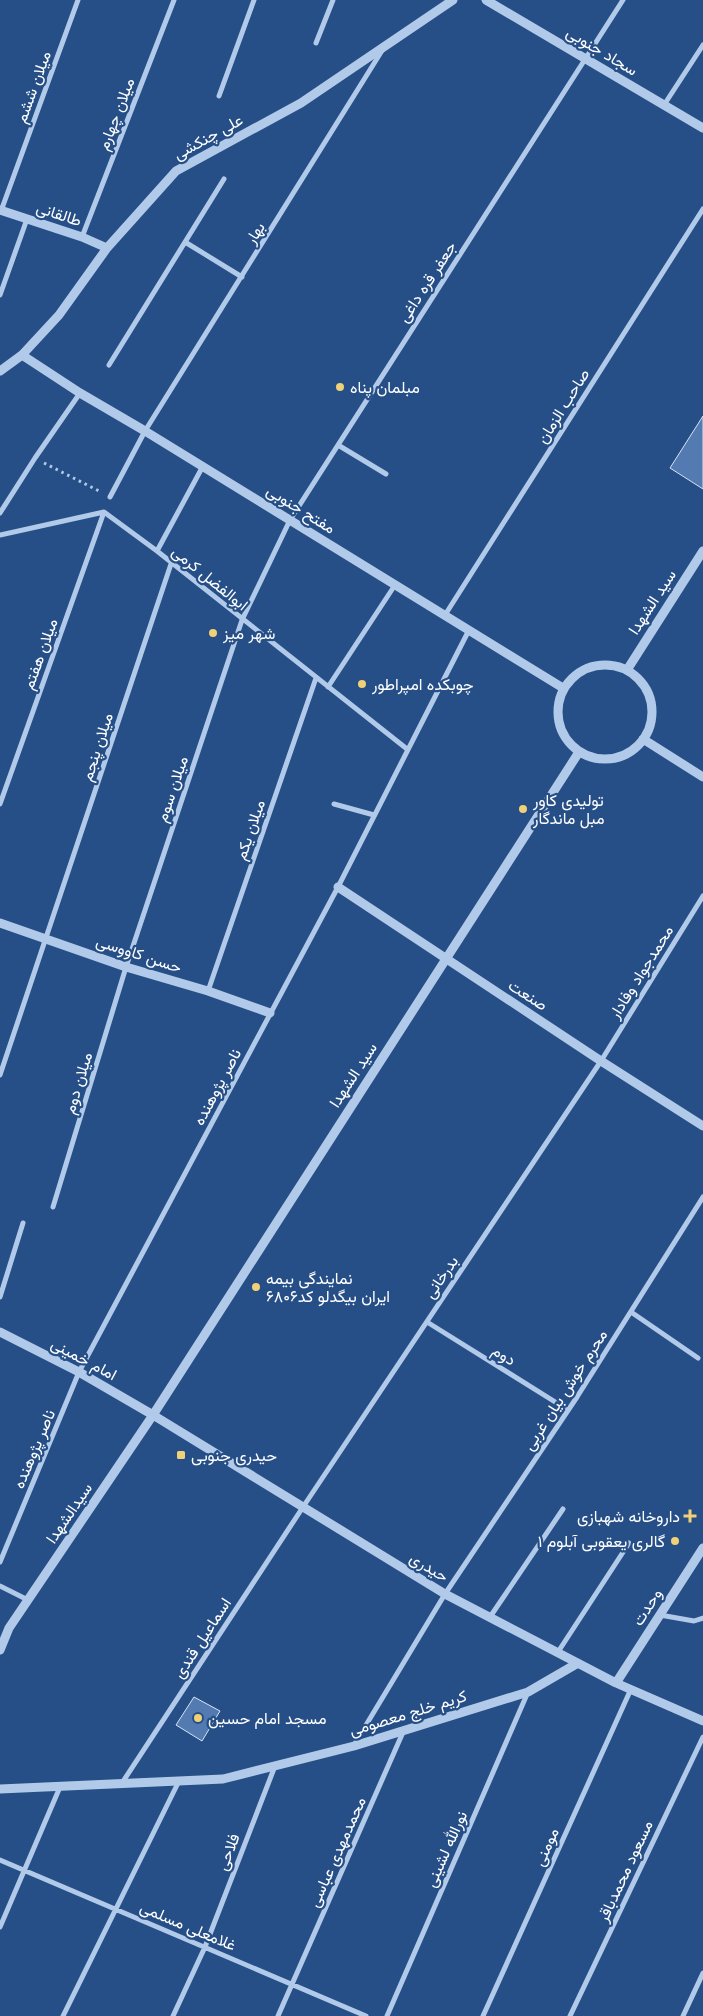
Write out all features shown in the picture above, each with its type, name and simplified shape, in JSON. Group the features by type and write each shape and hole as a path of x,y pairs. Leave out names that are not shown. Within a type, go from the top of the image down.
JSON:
{"street":[{"name":"میلان ششم","path":"1,210 78,0"},
{"name":"میلان چهارم","path":"82,237 174,0"},
{"path":"219,96 254,0"},
{"path":"316,43 333,0"},
{"name":"علی چنکشی","path":"0,372 22,355 60,316 107,248 176,171 302,103 453,0"},
{"name":"سجاد جنوبی","path":"486,0 703,128"},
{"name":"جعفر قره داغی","path":"290,520 624,0"},
{"path":"664,105 703,45"},
{"name":"بهار","path":"110,497 145,431 385,47"},
{"path":"109,365 224,179"},
{"name":"صاحب الزمان","path":"445,615 703,209"},
{"name":"طالقانی","path":"1,210 82,237 107,248"},
{"path":"0,295 27,219"},
{"path":"185,242 242,277"},
{"name":"مفتح جنوبی","path":"22,355 80,393 203,466 563,688"},
{"path":"0,511 80,393"},
{"path":"338,445 386,474"},
{"path":"157,551 203,466"},
{"path":"0,535 104,512"},
{"name":"ابوالفضل کرمی","path":"104,512 157,551 407,750"},
{"name":"میلان هفتم","path":"0,804 104,512"},
{"name":"میلان سوم","path":"126,967 242,620 290,520"},
{"name":"سید الشهدا","path":"627,670 703,551"},
{"name":"میلان پنجم","path":"0,1075 171,564"},
{"path":"328,687 395,585"},
{"name":"ناصر پژوهنده","path":"0,1562 79,1372 338,887 469,630"},
{"path":"598,665 613,665 627,670 640,680 648,693 652,709 650,725 644,739 633,749 613,758 592,758 579,752 568,742 561,730 557,716 558,702 563,688 572,677 584,669 598,665"},
{"name":"میلان یکم","path":"208,991 316,678"},
{"path":"644,739 703,777"},
{"name":"سید الشهدا","path":"153,1415 579,752"},
{"path":"334,804 374,815"},
{"name":"صنعت","path":"338,887 600,1061 703,1126"},
{"name":"محمدجواد وفادار","path":"600,1061 703,896"},
{"name":"حسن کاووسی","path":"0,923 126,967 208,991 270,1013"},
{"name":"میلان دوم","path":"53,1207 126,967"},
{"name":"بدرخانی","path":"303,1507 600,1061"},
{"name":"محرم خوش بیان غربی","path":"354,1746 445,1594 568,1410 703,1197"},
{"path":"0,1297 23,1223"},
{"path":"631,1312 698,1358"},
{"name":"دوم","path":"427,1322 568,1410"},
{"name":"امام خمینی","path":"0,1332 79,1372 153,1415"},
{"name":"حیدری","path":"153,1415 445,1594 616,1683 703,1721"},
{"name":"سیدالشهدا","path":"0,1650 9,1628 153,1415"},
{"name":"اسماعیل قندی","path":"122,1783 303,1507"},
{"path":"490,1617 563,1509"},
{"path":"558,1652 629,1543"},
{"name":"وحدت","path":"616,1683 703,1548"},
{"path":"0,1586 28,1600"},
{"path":"660,1615 694,1621 703,1618"},
{"name":"سیدالشهدا","path":"0,1636 9,1628"},
{"name":"کریم خلج معصومی","path":"0,1789 223,1779 354,1746 528,1692 578,1663"},
{"name":"مومنی","path":"484,2016 631,1689"},
{"name":"نورالله لشینی","path":"387,2016 528,1692"},
{"name":"محمدمهدی عباسی","path":"278,2016 404,1730"},
{"name":"مسعود محمدباقر","path":"570,2016 703,1737"},
{"name":"فلاحی","path":"173,2016 205,1947 275,1766"},
{"path":"63,2016 180,1781"},
{"path":"0,1927 60,1787"},
{"name":"غلامعلی مسلمی","path":"0,1860 366,2016"},
{"path":"683,2016 703,1972"}],"path":[{"path":"35,458 110,497"}],"building":[{"path":"703,416 703,489 670,468"},
{"name":"مسجد امام حسین","path":"194,1697 220,1711 202,1741 176,1725"}],"place":[{"name":"مبلمان پناه","path":"340,387"},
{"name":"شهر میز","path":"213,633"},
{"name":"چوبکده امپراطور","path":"362,684"},
{"name":"تولیدی کاور مبل ماندگار","path":"523,809"},
{"name":"نمایندگی بیمه ایران بیگدلو کد۶۸۰۶","path":"256,1287"},
{"name":"حیدری جنوبی","path":"181,1455"},
{"name":"داروخانه شهبازی","path":"690,1516"},
{"name":"گالری یعقوبی آبلوم ۱","path":"675,1541"},
{"name":"مسجد امام حسین","path":"198,1718"}]}
